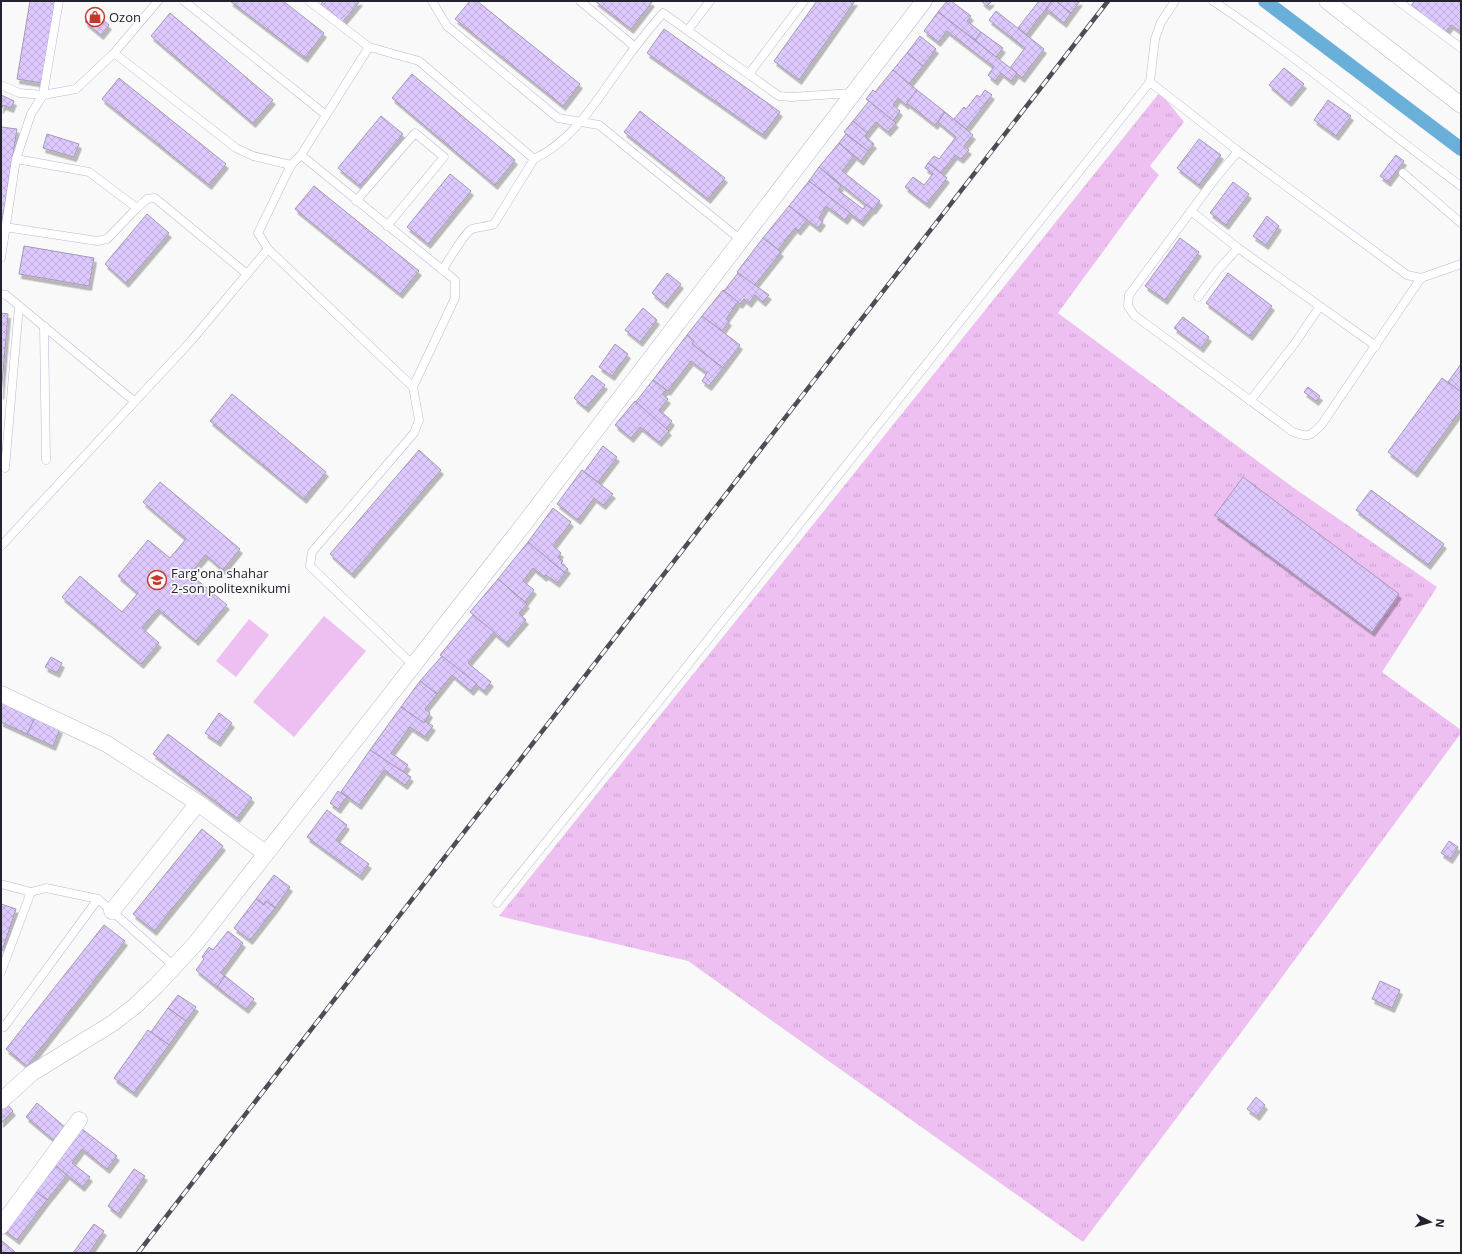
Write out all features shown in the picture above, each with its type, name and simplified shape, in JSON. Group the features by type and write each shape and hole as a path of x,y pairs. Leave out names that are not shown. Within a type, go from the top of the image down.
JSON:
{"street":[{"path":"1327,1 1461,104"},
{"path":"1,1101 32,1073 113,1023 156,986 196,943 529,518 921,2"},
{"path":"1,694 107,744 198,803 265,854"},
{"path":"112,911 198,803"},
{"path":"1,1226 79,1120"}],"lane":[{"path":"1,258 16,159 31,114 43,95 59,1"},
{"path":"1,85 19,93 43,95 76,89 114,53 158,1"},
{"path":"184,1 326,115"},
{"path":"309,1 369,47 419,61 534,159"},
{"path":"432,1 447,26 558,118 599,125 741,240"},
{"path":"580,1 635,46"},
{"path":"688,30 710,1"},
{"path":"749,74 804,1"},
{"path":"497,903 656,706 1150,82 1155,38 1161,22 1175,1"},
{"path":"1213,1 1268,38 1461,186"},
{"path":"1398,1 1461,48"},
{"path":"442,270 467,234 473,229 485,228 494,224 534,159 546,154 580,122 635,46 663,12 779,96 791,98 853,93"},
{"path":"369,47 301,155 291,165 258,233 268,249 413,388 420,420 414,433 312,552 310,566 413,665"},
{"path":"114,53 236,148 253,156 291,165"},
{"path":"1150,82 1238,151 1407,275 1421,278 1461,264"},
{"path":"356,201 415,133 444,157 387,226"},
{"path":"1238,151 1191,211 1129,295 1128,306 1134,315 1293,432 1304,436 1313,434 1376,346 1421,278"},
{"path":"301,155 455,280 455,298 413,388"},
{"path":"16,159 89,172 137,208"},
{"path":"1403,173 1461,223"},
{"path":"6,227 97,241 107,239 147,199 154,198 247,274"},
{"path":"1191,211 1238,248 1376,346"},
{"path":"1198,297 1218,270 1238,248"},
{"path":"1,546 134,401 192,341 268,249"},
{"path":"1,294 6,295 134,401"},
{"path":"5,468 19,306"},
{"path":"1250,400 1295,343 1320,306"},
{"path":"44,326 46,460"},
{"path":"1,884 31,892 46,888 98,899 174,966"},
{"path":"1,972 31,892"},
{"path":"1,1025 4,1027 98,899"}],"green space":[{"path":"1160,92 1184,122 1150,166 1159,175 1058,313 1294,488 1437,587 1382,672 1461,730 1461,733 1255,1014 1083,1242 688,961 499,916"},
{"path":"324,616 366,651 294,737 253,702"},
{"path":"249,619 269,635 236,677 216,661"}],"building":[{"path":"30,1 55,1 42,83 17,79"},
{"path":"230,1 283,1 324,33 305,58"},
{"path":"323,1 360,1 341,24 319,7"},
{"path":"470,1 477,1 580,84 563,106 455,19"},
{"path":"595,1 650,1 652,2 631,29"},
{"path":"817,1 855,1 799,80 774,61"},
{"path":"947,1 951,1 971,16 967,21 981,32 975,40 938,12"},
{"path":"981,1 992,1 987,6"},
{"path":"1039,1 1052,1 1026,35 1018,28"},
{"path":"1052,1 1056,1 1071,13 1064,23 1046,9"},
{"path":"1056,1 1080,1 1071,13"},
{"path":"1415,1 1461,1 1461,32 1451,25 1444,34 1409,8"},
{"path":"93,11 109,25 101,35 85,22"},
{"path":"996,11 1044,49 1022,78 1010,68 1025,48 989,20"},
{"path":"938,12 1017,73 1011,81 1001,73 995,81 988,75 994,67 947,31 938,42 924,31"},
{"path":"170,13 273,100 253,123 151,36"},
{"path":"664,29 780,112 763,135 647,53"},
{"path":"981,32 1003,48 996,57 975,40"},
{"path":"920,36 936,49 923,66 907,53"},
{"path":"907,53 923,66 909,84 893,70"},
{"path":"1284,68 1304,84 1289,102 1269,85"},
{"path":"893,70 917,90 906,105 898,98 893,105 900,111 893,121 866,99 873,90 875,92"},
{"path":"412,74 515,160 495,185 392,98"},
{"path":"119,78 226,164 209,185 102,99"},
{"path":"917,90 945,112 935,125 907,103"},
{"path":"985,90 992,95 966,129 954,119 964,107 966,109 977,95 980,97"},
{"path":"1,95 14,101 11,108 3,105 1,109"},
{"path":"1328,100 1351,116 1336,136 1314,120"},
{"path":"869,101 896,123 888,132 876,122 867,133 853,121"},
{"path":"640,111 725,178 708,199 624,132"},
{"path":"945,112 973,135 964,146 969,150 961,159 955,155 941,173 928,163 934,156 939,159 956,137 938,122"},
{"path":"381,116 403,134 360,186 338,168"},
{"path":"853,121 867,133 865,136 874,144 868,151 844,132"},
{"path":"1,127 17,129 1,228"},
{"path":"47,134 79,144 74,157 43,148"},
{"path":"846,134 868,151 861,161 839,143"},
{"path":"1199,139 1221,155 1199,185 1177,168"},
{"path":"839,143 854,156 842,171 880,201 873,210 819,167"},
{"path":"1396,155 1404,161 1388,182 1380,176"},
{"path":"928,163 947,178 927,204 905,187 913,177 924,185 933,174 925,168"},
{"path":"819,167 841,186 838,190 863,209 866,205 872,209 861,222 809,181"},
{"path":"450,174 471,191 428,244 407,227"},
{"path":"809,181 850,213 845,220 826,206 819,218 823,221 818,228 789,206"},
{"path":"1233,182 1249,194 1226,225 1210,213"},
{"path":"314,186 419,271 400,294 295,209"},
{"path":"789,206 807,220 798,231 795,228 778,250 763,238"},
{"path":"147,214 169,233 126,283 105,264"},
{"path":"1267,216 1279,226 1266,245 1253,236"},
{"path":"763,238 781,252 754,286 737,272"},
{"path":"1180,238 1199,252 1165,300 1145,286"},
{"path":"24,246 94,258 89,286 19,274"},
{"path":"667,273 681,284 665,304 652,293"},
{"path":"738,273 769,295 763,302 755,295 749,303 744,299 740,304 724,291"},
{"path":"1228,273 1272,306 1250,336 1206,303"},
{"path":"723,290 738,302 726,319 729,321 722,331 702,316"},
{"path":"643,308 657,320 640,342 625,330"},
{"path":"1,313 8,314 1,395"},
{"path":"702,316 740,345 723,368 692,344 694,341 687,335"},
{"path":"1183,317 1209,337 1201,348 1174,328"},
{"path":"687,335 694,341 692,344 723,368 709,386 702,381 707,373 691,361 668,391 653,380"},
{"path":"615,344 628,354 612,376 599,367"},
{"path":"1461,364 1461,392 1448,382"},
{"path":"592,375 605,385 586,408 574,398"},
{"path":"1442,378 1461,392 1461,410 1415,473 1388,452"},
{"path":"653,380 666,390 662,394 668,399 659,410 672,421 666,429 635,403"},
{"path":"1308,387 1320,396 1316,401 1304,392"},
{"path":"232,394 326,472 304,499 210,421"},
{"path":"635,401 669,431 659,442 640,427 631,438 615,425"},
{"path":"603,446 617,457 598,482 584,472"},
{"path":"419,450 441,470 352,574 330,554"},
{"path":"582,470 613,494 603,505 594,498 578,520 557,504"},
{"path":"1243,477 1399,594 1372,632 1215,515"},
{"path":"160,482 240,549 223,570 206,555 190,574 227,605 196,641 158,609 142,628 159,643 141,664 62,597 80,576 122,612 138,593 118,576 148,540 170,558 186,539 143,502"},
{"path":"1371,490 1444,544 1428,565 1356,510"},
{"path":"553,508 571,522 553,546 561,553 558,557 563,561 561,563 568,569 565,573 528,542"},
{"path":"528,542 565,573 557,583 546,575 544,577 533,568 523,581 534,590 525,602 498,579"},
{"path":"498,579 527,604 519,613 526,620 506,643 470,612"},
{"path":"473,615 494,632 468,663 491,682 484,691 440,655"},
{"path":"442,656 477,684 471,691 452,675 437,694 420,681"},
{"path":"51,657 62,663 57,673 45,667"},
{"path":"420,681 437,694 425,709 430,713 424,723 401,707"},
{"path":"1,702 35,718 27,734 1,722"},
{"path":"401,707 424,723 425,721 433,726 425,737 410,727 391,753 408,765 402,773 370,750"},
{"path":"219,713 232,723 218,742 205,733"},
{"path":"35,718 60,729 53,746 27,734"},
{"path":"168,734 252,798 237,818 153,754"},
{"path":"370,750 411,777 405,785 384,770 359,805 341,792"},
{"path":"338,791 347,797 338,809 330,803"},
{"path":"327,810 347,825 336,840 369,864 360,876 307,837"},
{"path":"202,829 223,846 154,931 133,914"},
{"path":"1449,841 1458,847 1450,859 1441,853"},
{"path":"274,875 290,887 275,908 266,901 264,905 256,899"},
{"path":"256,899 264,905 266,901 275,908 250,940 234,928"},
{"path":"1,904 16,909 1,954"},
{"path":"104,925 125,941 27,1066 6,1049"},
{"path":"228,931 243,943 221,973 225,976 217,987 196,970 204,959 202,957 209,947 213,950"},
{"path":"225,976 254,999 246,1009 217,987"},
{"path":"1380,981 1400,990 1392,1008 1372,999"},
{"path":"178,995 196,1007 186,1021 168,1008"},
{"path":"168,1008 186,1021 169,1045 151,1032"},
{"path":"148,1030 169,1045 134,1093 114,1078"},
{"path":"1256,1097 1265,1105 1257,1116 1247,1109"},
{"path":"37,1103 66,1128 55,1141 26,1117"},
{"path":"7,1104 13,1111 1,1123 1,1110"},
{"path":"77,1125 117,1156 107,1169 82,1149 72,1163 90,1177 82,1187 50,1161"},
{"path":"51,1162 67,1175 47,1200 31,1188"},
{"path":"134,1169 145,1176 118,1214 108,1206"},
{"path":"31,1188 47,1200 17,1240 1,1228"},
{"path":"94,1224 104,1231 89,1253 73,1253"},
{"path":"1,1240 15,1252 1,1253"}],"waterway":[{"path":"1265,1 1461,149"}],"railway":[{"path":"138,1253 1108,1"}],"place":[{"name":"Ozon","path":"95,17"},
{"name":"Farg'ona shahar 2-son politexnikumi","path":"157,580"}]}
